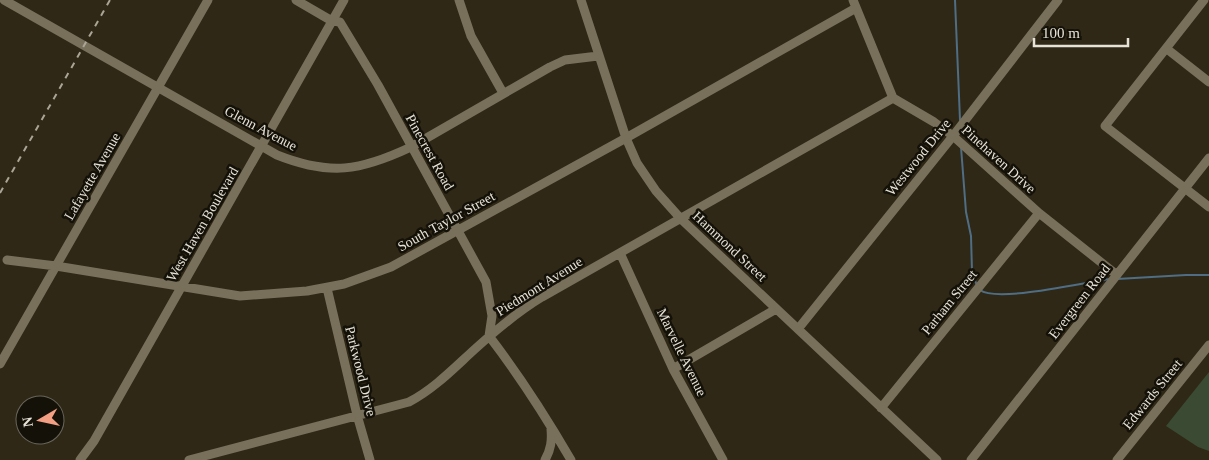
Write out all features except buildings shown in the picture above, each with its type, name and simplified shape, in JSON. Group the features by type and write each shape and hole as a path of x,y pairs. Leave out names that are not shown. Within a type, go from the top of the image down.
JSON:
{"street":[{"name":"Glenn Avenue","path":"4,0 277,155 309,166 334,169 350,168 380,160 411,147 550,67 565,60 598,56"},
{"name":"Lafayette Avenue","path":"0,364 208,0"},
{"path":"296,0 332,21"},
{"name":"West Haven Boulevard","path":"80,460 94,441 344,0"},
{"path":"459,0 471,36 503,93"},
{"name":"Hammond Street","path":"581,0 626,138 637,163 656,191 681,219 938,460"},
{"name":"Westwood Drive","path":"798,329 953,136 1058,0"},
{"path":"1204,0 1106,126 1209,207"},
{"path":"854,4 893,98"},
{"name":"South Taylor Street","path":"6,260 56,266 240,296 327,288 358,280 391,268 626,138 854,4"},
{"name":"Pinecrest Road","path":"332,21 340,22 378,85 486,282 492,316 489,336"},
{"path":"1167,48 1209,82"},
{"name":"Pinehaven Drive","path":"893,98 934,122 953,136 1039,213 1117,275"},
{"name":"Piedmont Avenue","path":"189,460 231,455 357,415 409,402 421,396 518,312 893,98"},
{"name":"Evergreen Road","path":"971,460 1209,158"},
{"name":"Parham Street","path":"881,408 1039,213"},
{"name":"Marvelle Avenue","path":"620,253 673,369 723,460"},
{"name":"Parkwood Drive","path":"327,288 357,415 370,460"},
{"path":"673,369 776,309"},
{"path":"489,336 511,364 571,460"},
{"name":"Edwards Street","path":"1117,460 1209,345"},
{"path":"545,460 550,451 552,440 551,426"}],"green space":[{"path":"1209,372 1209,451 1198,447 1166,426"}],"waterway":[{"path":"955,0 960,120"},
{"path":"961,147 966,212 971,236 972,271 977,286"},
{"path":"1117,279 1209,275"},
{"path":"980,290 989,293 1022,293 1110,279"}],"railway":[{"path":"0,193 110,0"}]}
